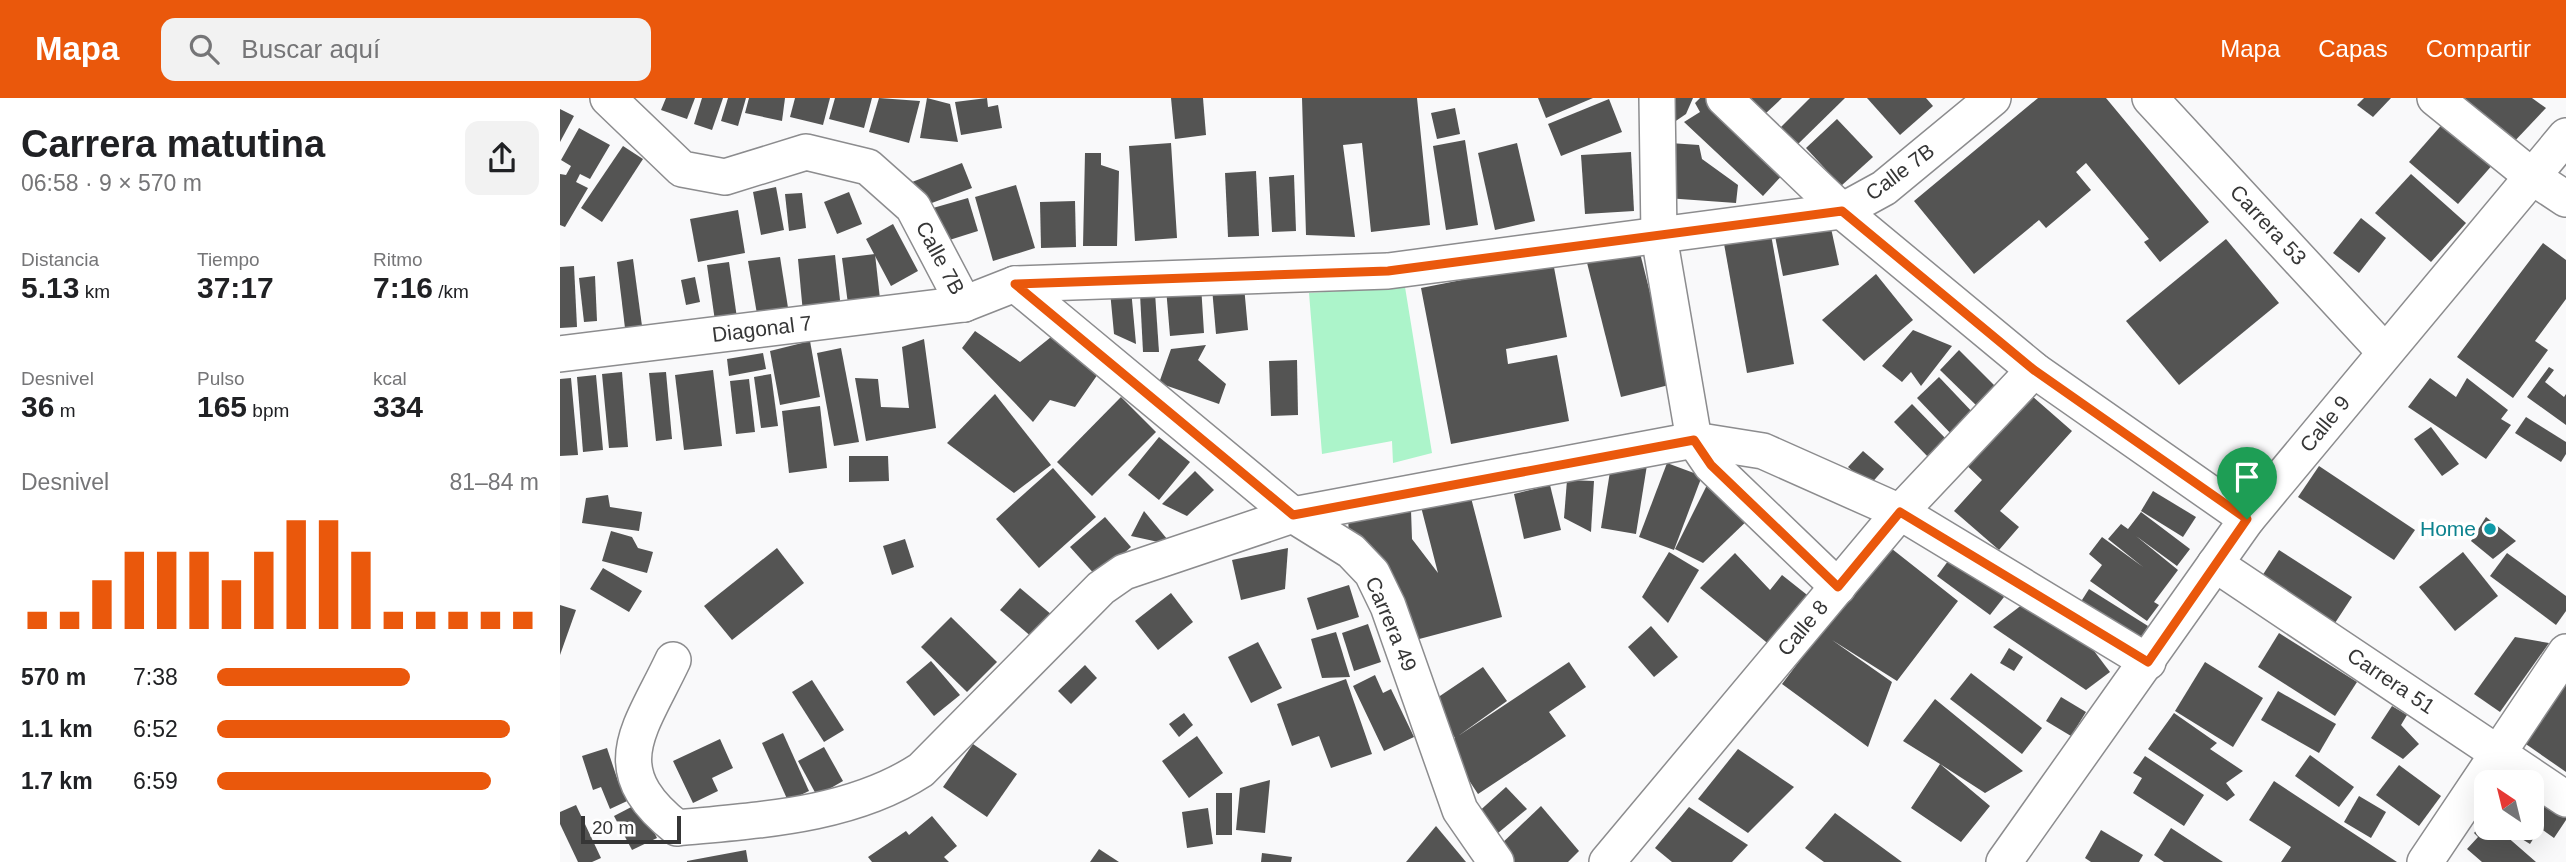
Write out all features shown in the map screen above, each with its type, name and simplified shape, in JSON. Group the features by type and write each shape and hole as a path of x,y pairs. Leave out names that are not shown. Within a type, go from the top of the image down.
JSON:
{"street":[{"name":"Calle 7B","path":"608,98 682,169 725,177 806,152 868,167 913,207 964,304 1015,284 1388,271 1842,211 1884,188 1993,98"},
{"path":"1657,98 1659,236 1694,440 1711,465 1838,587"},
{"path":"1724,98 1842,211 2034,370 2247,519"},
{"name":"Carrera 53","path":"2151,98 2385,352"},
{"path":"2435,98 2534,178 2566,199"},
{"name":"Calle 9","path":"2004,862 2247,519 2534,178 2566,136"},
{"name":"Carrera 49","path":"1015,284 1293,515 1351,551 1372,573 1388,606 1460,810 1496,862"},
{"name":"Diagonal 7","path":"560,354 964,304"},
{"name":"Calle 8","path":"1607,862 1900,512 2034,370"},
{"path":"673,660 634,742 633,770 644,799 677,828 787,817 894,788 921,770 1101,588 1124,572 1293,515 1694,440 1763,451 1900,512 2148,662"},
{"name":"Carrera 51","path":"2216,564 2566,799"},
{"path":"2426,862 2566,652"}],"green space":[{"path":"1405,287 1432,453 1393,463 1392,441 1322,454 1309,293"}],"building":[{"path":"666,98 695,98 687,119 661,110"},
{"path":"702,98 723,98 712,130 694,124"},
{"path":"728,98 746,98 738,126 721,121"},
{"path":"749,98 785,98 782,121 745,113"},
{"path":"795,98 830,98 823,125 790,117"},
{"path":"835,98 872,98 864,128 829,119"},
{"path":"879,98 920,101 909,143 869,132"},
{"path":"927,98 950,104 958,142 920,138"},
{"path":"987,98 988,107 998,105 1002,128 961,135 955,102"},
{"path":"1171,98 1203,98 1206,135 1175,139"},
{"path":"1302,98 1417,98 1430,225 1371,232 1362,143 1343,145 1355,237 1306,235"},
{"path":"1538,98 1593,98 1546,118"},
{"path":"1668,98 1693,98 1686,114 1664,129"},
{"path":"1700,98 1708,98 1786,171 1763,196 1684,122 1700,112 1695,103"},
{"path":"1746,98 1782,98 1764,115"},
{"path":"1810,98 1845,98 1796,146 1779,129"},
{"path":"1867,98 1926,98 1933,106 1900,135"},
{"path":"2038,98 2106,98 2209,222 2160,262 2144,242 2149,239 2086,163 2076,172 2091,190 2046,228 2039,220 1974,274 1914,201"},
{"path":"2364,98 2391,98 2373,117 2357,105"},
{"path":"2455,98 2532,98 2546,108 2511,145"},
{"path":"1609,99 1622,132 1561,156 1548,124"},
{"path":"1455,108 1460,134 1437,139 1431,113"},
{"path":"560,109 574,116 560,142"},
{"path":"1837,119 1873,157 1841,186 1806,148"},
{"path":"2446,120 2495,162 2458,204 2409,162"},
{"path":"579,128 610,145 590,179 580,174 576,182 588,188 565,227 560,225 560,174 566,175 571,166 561,160"},
{"path":"1465,140 1478,225 1446,230 1433,146"},
{"path":"1171,143 1177,238 1135,241 1129,146"},
{"path":"1517,143 1535,221 1495,230 1478,153"},
{"path":"1670,143 1699,145 1702,159 1738,185 1736,203 1666,198"},
{"path":"623,146 643,159 602,222 581,208"},
{"path":"1631,152 1634,211 1585,214 1581,155"},
{"path":"1085,153 1101,153 1101,165 1119,171 1117,246 1083,246"},
{"path":"962,163 972,188 921,207 912,182"},
{"path":"1256,171 1259,236 1228,237 1225,173"},
{"path":"2411,174 2466,223 2431,262 2375,213"},
{"path":"1294,175 1296,231 1272,232 1269,177"},
{"path":"1016,185 1035,248 993,261 975,197"},
{"path":"776,187 784,230 761,235 753,192"},
{"path":"849,192 862,224 837,234 824,202"},
{"path":"802,193 806,228 789,231 785,194"},
{"path":"968,198 978,231 943,242 933,208"},
{"path":"1075,201 1076,247 1041,248 1040,202"},
{"path":"738,210 745,253 698,262 690,219"},
{"path":"2361,218 2386,238 2359,273 2333,253"},
{"path":"1829,219 1839,265 1783,276 1774,231"},
{"path":"893,224 918,271 891,286 866,239"},
{"path":"1770,229 1794,364 1747,373 1723,238"},
{"path":"2226,239 2279,303 2179,385 2126,321"},
{"path":"1637,241 1673,384 1621,397 1585,255"},
{"path":"2543,243 2566,260 2566,299 2535,341 2548,350 2513,398 2457,357"},
{"path":"875,254 880,299 848,304 842,258"},
{"path":"835,255 841,309 803,313 798,259"},
{"path":"780,257 789,314 758,320 748,261"},
{"path":"633,259 642,326 625,328 617,262"},
{"path":"729,262 737,318 715,321 707,265"},
{"path":"1553,262 1567,337 1506,349 1508,364 1557,355 1569,421 1451,444 1421,288"},
{"path":"574,266 577,327 560,328 560,267"},
{"path":"1876,274 1913,320 1864,361 1822,320"},
{"path":"595,276 597,321 584,322 579,278"},
{"path":"695,277 700,302 686,305 681,280"},
{"path":"1201,285 1204,333 1170,336 1166,288"},
{"path":"1244,286 1248,330 1216,334 1212,288"},
{"path":"1131,289 1136,344 1114,334 1110,291"},
{"path":"1155,293 1159,352 1143,352 1140,294"},
{"path":"1913,330 1952,346 1921,386 1911,372 1902,382 1882,366"},
{"path":"975,331 1020,362 1051,337 1098,374 1075,407 1050,400 1033,422 962,348"},
{"path":"924,339 936,428 866,441 855,378 878,379 881,407 909,408 902,347"},
{"path":"810,341 820,397 780,405 770,351"},
{"path":"1206,345 1198,360 1226,384 1219,404 1159,383 1171,349"},
{"path":"841,348 859,442 834,446 817,353"},
{"path":"1959,350 1999,390 1980,409 1940,370"},
{"path":"763,353 766,369 729,376 727,359"},
{"path":"1297,360 1298,415 1271,416 1269,361"},
{"path":"2549,367 2554,370 2545,382 2564,397 2566,394 2566,425 2527,397"},
{"path":"713,370 722,446 684,450 675,375"},
{"path":"622,372 628,447 609,448 602,374"},
{"path":"666,372 672,439 656,441 649,373"},
{"path":"771,374 778,426 761,428 754,377"},
{"path":"596,375 603,450 583,452 577,377"},
{"path":"1939,377 1976,416 1954,437 1917,398"},
{"path":"571,378 578,455 560,456 560,379"},
{"path":"2430,378 2456,397 2467,378 2508,410 2501,419 2511,425 2486,459 2408,407"},
{"path":"749,379 755,432 736,434 730,381"},
{"path":"2024,389 2072,431 2000,511 2019,527 1999,550 1954,511 1982,480 1960,459"},
{"path":"995,394 1051,465 1014,493 947,443"},
{"path":"1121,397 1156,432 1092,496 1057,462"},
{"path":"1912,404 1948,441 1930,459 1894,422"},
{"path":"820,406 827,468 789,473 782,411"},
{"path":"2526,417 2566,442 2566,454 2561,462 2515,433"},
{"path":"2431,427 2459,464 2442,476 2414,439"},
{"path":"1159,437 1190,462 1159,500 1128,475"},
{"path":"1863,451 1884,469 1869,486 1848,467"},
{"path":"849,456 888,456 889,481 849,482"},
{"path":"1612,459 1647,465 1636,534 1601,528"},
{"path":"1667,463 1702,476 1674,550 1639,537"},
{"path":"2319,466 2415,530 2394,560 2298,497"},
{"path":"1053,468 1096,517 1039,568 996,519"},
{"path":"1195,471 1214,490 1187,516 1162,504"},
{"path":"1713,473 1753,515 1703,563 1675,549"},
{"path":"1567,480 1594,481 1591,532 1564,518"},
{"path":"1550,485 1561,530 1524,539 1514,494"},
{"path":"1469,490 1502,617 1408,642 1349,543 1348,512 1411,510 1412,539 1438,573 1420,503"},
{"path":"2153,491 2196,517 2183,537 2141,511"},
{"path":"608,495 610,507 642,512 639,531 582,523 586,498"},
{"path":"1144,511 1172,545 1131,536"},
{"path":"2141,512 2190,549 2177,566 2136,536 2178,570 2154,602 2159,605 2147,621 2090,581 2102,565 2089,554 2102,537 2143,567 2108,539 2121,524 2128,529"},
{"path":"1105,517 1131,547 1097,577 1070,547"},
{"name":"Home","path":"2486,517 2516,541 2493,559 2471,541"},
{"path":"611,531 632,537 638,548 653,552 647,573 602,561"},
{"path":"905,539 914,567 892,575 883,546"},
{"path":"1887,545 1958,601 1897,681 1832,640 1892,682 1868,747 1782,684"},
{"path":"777,548 804,583 732,640 704,606"},
{"path":"1288,548 1285,589 1241,600 1232,560"},
{"path":"2279,550 2352,597 2335,623 2262,576"},
{"path":"1669,552 1699,570 1668,623 1642,597"},
{"path":"2463,552 2498,596 2455,631 2419,587"},
{"path":"1735,553 1770,590 1782,575 1811,598 1771,646 1700,588"},
{"path":"2507,553 2566,596 2566,611 2556,625 2490,576"},
{"path":"1951,557 2004,597 1990,615 1937,576"},
{"path":"603,568 642,591 629,612 590,589"},
{"path":"1349,585 1359,617 1317,630 1307,598"},
{"path":"1020,588 1052,615 1033,638 1000,610"},
{"path":"2089,589 2148,626 2134,649 2075,611"},
{"path":"1171,593 1193,622 1158,650 1135,621"},
{"path":"2023,604 2082,635 2110,672 2086,690 1993,627"},
{"path":"560,605 576,610 560,655"},
{"path":"951,617 997,662 967,692 921,647"},
{"path":"1368,624 1381,662 1354,671 1342,633"},
{"path":"1651,626 1678,657 1654,677 1628,647"},
{"path":"1336,632 1350,677 1322,678 1311,639"},
{"path":"2279,633 2357,682 2335,716 2258,667"},
{"path":"2515,637 2549,643 2500,712 2474,694"},
{"path":"1258,642 1282,688 1251,703 1228,657"},
{"path":"2009,648 2023,657 2014,671 2000,663"},
{"path":"931,661 960,695 934,716 906,682"},
{"path":"1569,662 1586,687 1549,712 1566,736 1478,794 1445,744 1455,738 1431,702 1483,667 1507,701 1458,736"},
{"path":"2205,662 2263,698 2233,747 2175,711"},
{"path":"1085,665 1097,678 1071,704 1058,691"},
{"path":"1971,673 2042,728 2022,754 1950,699"},
{"path":"1375,675 1383,693 1391,689 1414,737 1384,751 1353,686"},
{"path":"1346,679 1372,754 1331,768 1319,736 1292,746 1277,704"},
{"path":"812,680 844,730 824,742 792,692"},
{"path":"2566,683 2566,772 2520,740"},
{"path":"2278,691 2336,724 2319,753 2261,720"},
{"path":"2061,697 2086,712 2071,736 2046,721"},
{"path":"1935,699 2023,771 1985,793 1903,741"},
{"path":"2392,706 2407,715 2401,725 2419,744 2403,759 2371,738"},
{"path":"1184,713 1193,725 1179,737 1169,724"},
{"path":"2174,713 2217,743 2210,749 2243,771 2226,783 2235,795 2227,801 2148,749"},
{"path":"783,733 809,791 788,801 762,743"},
{"path":"1197,736 1223,773 1189,798 1162,761"},
{"path":"720,739 733,768 712,778 718,791 693,803 673,761"},
{"path":"973,744 1017,774 987,817 943,787"},
{"path":"824,747 843,781 817,796 798,761"},
{"path":"607,748 618,781 629,775 638,796 610,809 601,787 593,790 582,756"},
{"path":"1738,749 1794,787 1748,833 1698,799"},
{"path":"2310,755 2354,787 2339,807 2295,776"},
{"path":"2145,756 2204,795 2184,826 2133,793 2142,778 2133,773"},
{"path":"1940,764 1990,806 1961,842 1911,808"},
{"path":"2399,765 2441,796 2419,826 2376,795"},
{"path":"1270,780 1265,833 1236,830 1240,788"},
{"path":"2274,781 2397,862 2281,862 2291,847 2249,820"},
{"path":"1506,787 1527,809 1492,838 1475,815"},
{"path":"1216,793 1232,793 1232,835 1216,835"},
{"path":"2359,796 2386,812 2371,838 2344,822"},
{"path":"2544,800 2566,814 2566,820 2554,838 2544,831"},
{"path":"639,803 657,838 632,850 614,816"},
{"path":"576,805 601,858 592,862 578,862 560,824 560,812"},
{"path":"1541,806 1579,851 1568,862 1511,862 1498,847"},
{"path":"1689,807 1748,845 1732,862 1672,862 1655,848"},
{"path":"1208,808 1213,844 1187,848 1182,812"},
{"path":"1835,813 1902,862 1824,862 1805,848"},
{"path":"932,816 957,846 944,857 949,862 872,862 868,857 906,831 909,835"},
{"path":"1436,826 1466,862 1406,862"},
{"path":"2171,828 2223,862 2164,862 2154,855"},
{"path":"2101,830 2143,855 2139,862 2091,862 2085,858"},
{"path":"2475,840 2511,840 2536,862 2482,862 2467,849"},
{"path":"1099,849 1119,862 1090,862"},
{"path":"746,850 748,862 687,862 687,861"},
{"path":"1262,853 1292,857 1291,862 1261,862"}],"place":[{"name":"Home","path":"2490,529"}],"route":[{"path":"1842,211 2034,370 2247,519 2148,662 1900,512 1838,587 1711,465 1694,440 1293,515 1015,284 1388,271 1842,211"}]}
